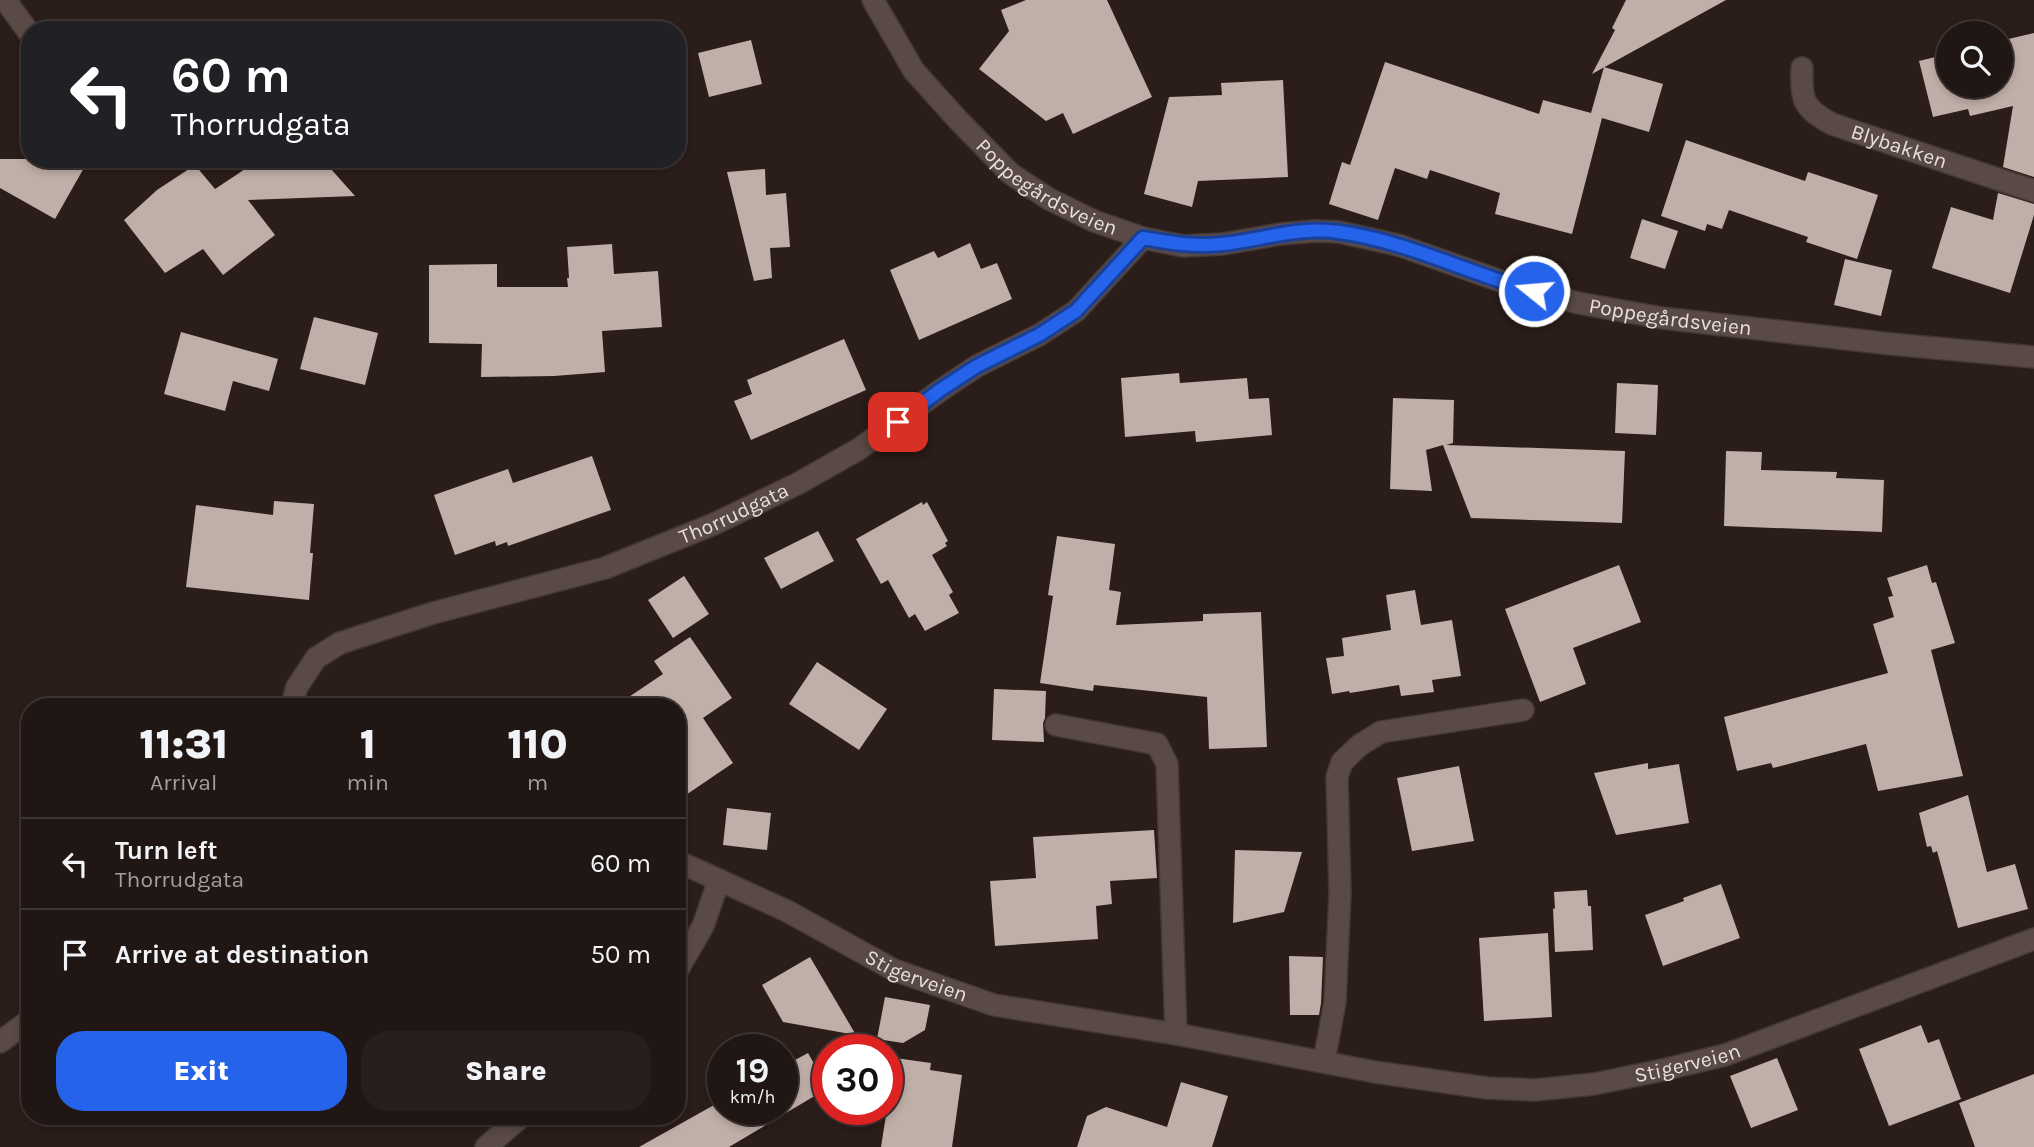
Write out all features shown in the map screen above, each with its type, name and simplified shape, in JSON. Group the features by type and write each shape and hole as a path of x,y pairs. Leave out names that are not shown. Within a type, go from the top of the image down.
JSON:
{"street":[{"path":"7,0 21,22"},
{"name":"Poppegårdsveien","path":"873,0 914,71 1012,174 1049,199 1094,221 1143,238 1183,246 1223,244 1281,234 1339,232 1398,245 1512,285 1578,303 1650,316 1891,344 2034,357"},
{"name":"Blybakken","path":"1802,68 1801,92 1815,115 1832,124 2034,191"},
{"name":"Thorrudgata","path":"294,698 297,687 316,658 340,643 433,612 605,568 714,524 799,483 859,449 977,366 1039,335 1076,311 1143,238"},
{"path":"1324,1061 1335,1002 1340,894 1336,777 1342,762 1360,745 1381,732 1523,710"},
{"path":"1056,724 1157,744 1167,764 1176,1034"},
{"name":"Stigerveien","path":"686,865 787,911 894,970 994,1005 1176,1034 1375,1072 1487,1087 1535,1090 1594,1084 1726,1055 2034,939"},
{"path":"686,955 703,926 719,880"},
{"path":"0,1042 21,1027"},
{"path":"486,1147 512,1125"}],"building":[{"path":"1026,0 1107,0 1152,97 1073,134 1063,113 1046,121 979,69 1009,31 1001,10"},
{"path":"1626,0 1726,0 1592,74 1615,30 1612,28"},
{"path":"2034,33 2034,177 2003,167 2013,106 1970,116 1968,109 1933,117 1919,61 1936,57 1936,98 2013,98 2013,38"},
{"path":"751,40 762,84 709,97 698,53"},
{"path":"1385,62 1539,114 1543,100 1591,113 1604,67 1663,84 1649,132 1602,118 1572,234 1495,214 1500,193 1430,170 1427,179 1395,168 1378,220 1329,204 1342,162 1350,165"},
{"path":"1283,80 1288,177 1198,181 1192,207 1144,194 1169,97 1222,95 1221,83"},
{"path":"1686,140 1805,181 1808,172 1878,195 1857,259 1806,242 1808,237 1729,210 1722,229 1707,224 1705,231 1661,216"},
{"path":"0,159 21,159 21,168 84,168 55,219 0,188"},
{"path":"190,168 198,168 215,189 246,168 330,168 355,196 248,200 275,235 223,275 203,249 165,273 124,220 157,190"},
{"path":"765,169 766,195 786,193 790,247 770,248 772,278 754,281 727,172"},
{"path":"1998,193 2034,204 2034,215 2010,293 1932,268 1951,207 1993,220"},
{"path":"1642,219 1678,231 1665,269 1630,258"},
{"path":"970,243 981,269 997,263 1012,299 919,340 890,270 934,251 938,258"},
{"path":"612,244 614,274 658,271 662,327 602,331 605,372 481,377 482,344 429,343 429,265 497,264 497,287 568,287 567,247"},
{"path":"1845,259 1892,270 1881,316 1834,305"},
{"path":"314,317 378,333 365,385 300,369"},
{"path":"181,332 278,359 269,391 233,381 225,411 164,394"},
{"path":"844,339 866,390 751,440 734,401 752,394 747,380"},
{"path":"1179,373 1180,383 1247,378 1249,399 1269,398 1272,435 1196,442 1195,431 1125,437 1121,378"},
{"path":"1617,383 1658,385 1656,435 1615,433"},
{"path":"1393,398 1454,400 1453,443 1446,445 1625,451 1622,523 1471,518 1443,445 1426,450 1432,491 1390,489"},
{"path":"1726,451 1762,452 1761,470 1837,472 1836,478 1884,480 1882,532 1724,526"},
{"path":"592,456 611,510 508,546 507,542 496,546 495,541 455,555 434,495 508,469 513,483"},
{"path":"274,501 314,504 309,600 186,587 196,505 273,515"},
{"path":"922,502 923,505 927,502 948,541 945,543 947,546 932,555 953,592 949,595 959,613 925,631 915,614 909,618 888,580 881,584 856,539"},
{"path":"818,531 834,561 781,589 764,558"},
{"path":"1057,536 1115,544 1109,590 1121,592 1116,625 1203,621 1203,614 1261,612 1267,747 1209,749 1207,697 1094,685 1093,691 1040,683 1053,596 1048,595"},
{"path":"1619,565 1641,622 1573,648 1586,684 1540,702 1505,609"},
{"path":"1927,565 1932,583 1936,582 1955,643 1931,650 1963,776 1878,791 1866,744 1773,768 1771,763 1737,771 1724,717 1888,673 1873,624 1894,617 1888,597 1893,596 1887,578"},
{"path":"684,576 709,614 673,638 648,600"},
{"path":"1415,590 1421,625 1452,620 1461,676 1432,680 1434,692 1401,696 1399,685 1332,694 1326,658 1344,656 1342,638 1391,630 1386,595"},
{"path":"690,637 732,698 703,718 733,763 686,795 686,698 627,698 663,674 654,661"},
{"path":"817,662 887,709 859,750 789,704"},
{"path":"994,689 1046,691 1044,742 992,740"},
{"path":"1648,763 1648,769 1679,764 1689,823 1616,835 1594,773"},
{"path":"1459,766 1474,841 1412,851 1397,778"},
{"path":"1968,795 1987,872 2015,864 2028,909 1958,928 1937,851 1933,853 1931,846 1927,847 1919,813"},
{"path":"727,808 771,813 767,850 723,845"},
{"path":"1154,830 1157,878 1110,881 1112,904 1096,906 1098,939 995,946 990,881 1036,878 1033,837"},
{"path":"1235,850 1302,852 1284,912 1233,923"},
{"path":"1721,884 1740,938 1663,966 1645,915"},
{"path":"1587,890 1588,906 1591,906 1593,950 1555,952 1554,892"},
{"path":"1548,933 1552,1017 1484,1021 1479,938"},
{"path":"1289,956 1323,957 1319,1015 1290,1015"},
{"path":"810,957 855,1034 783,1022 762,985"},
{"path":"885,997 930,1005 925,1030 903,1043 903,1034 878,1034"},
{"path":"1921,1025 1928,1043 1939,1039 1961,1099 1889,1126 1859,1049"},
{"path":"808,1053 812,1060 812,1098 798,1106 798,1058"},
{"path":"1777,1058 1798,1110 1751,1128 1730,1076"},
{"path":"903,1059 931,1063 930,1070 962,1075 952,1147 881,1147 884,1125 903,1125"},
{"path":"2034,1074 2034,1147 1975,1147 1959,1103"},
{"path":"1181,1082 1228,1096 1212,1147 1077,1147 1087,1116 1106,1107 1167,1127"},
{"path":"707,1109 707,1125 766,1125 729,1147 639,1147 678,1125 686,1125 686,1121"}],"route":[{"path":"898,422 977,366 1039,335 1076,311 1143,238 1183,246 1223,244 1281,234 1339,232 1398,245 1534,291"}]}
